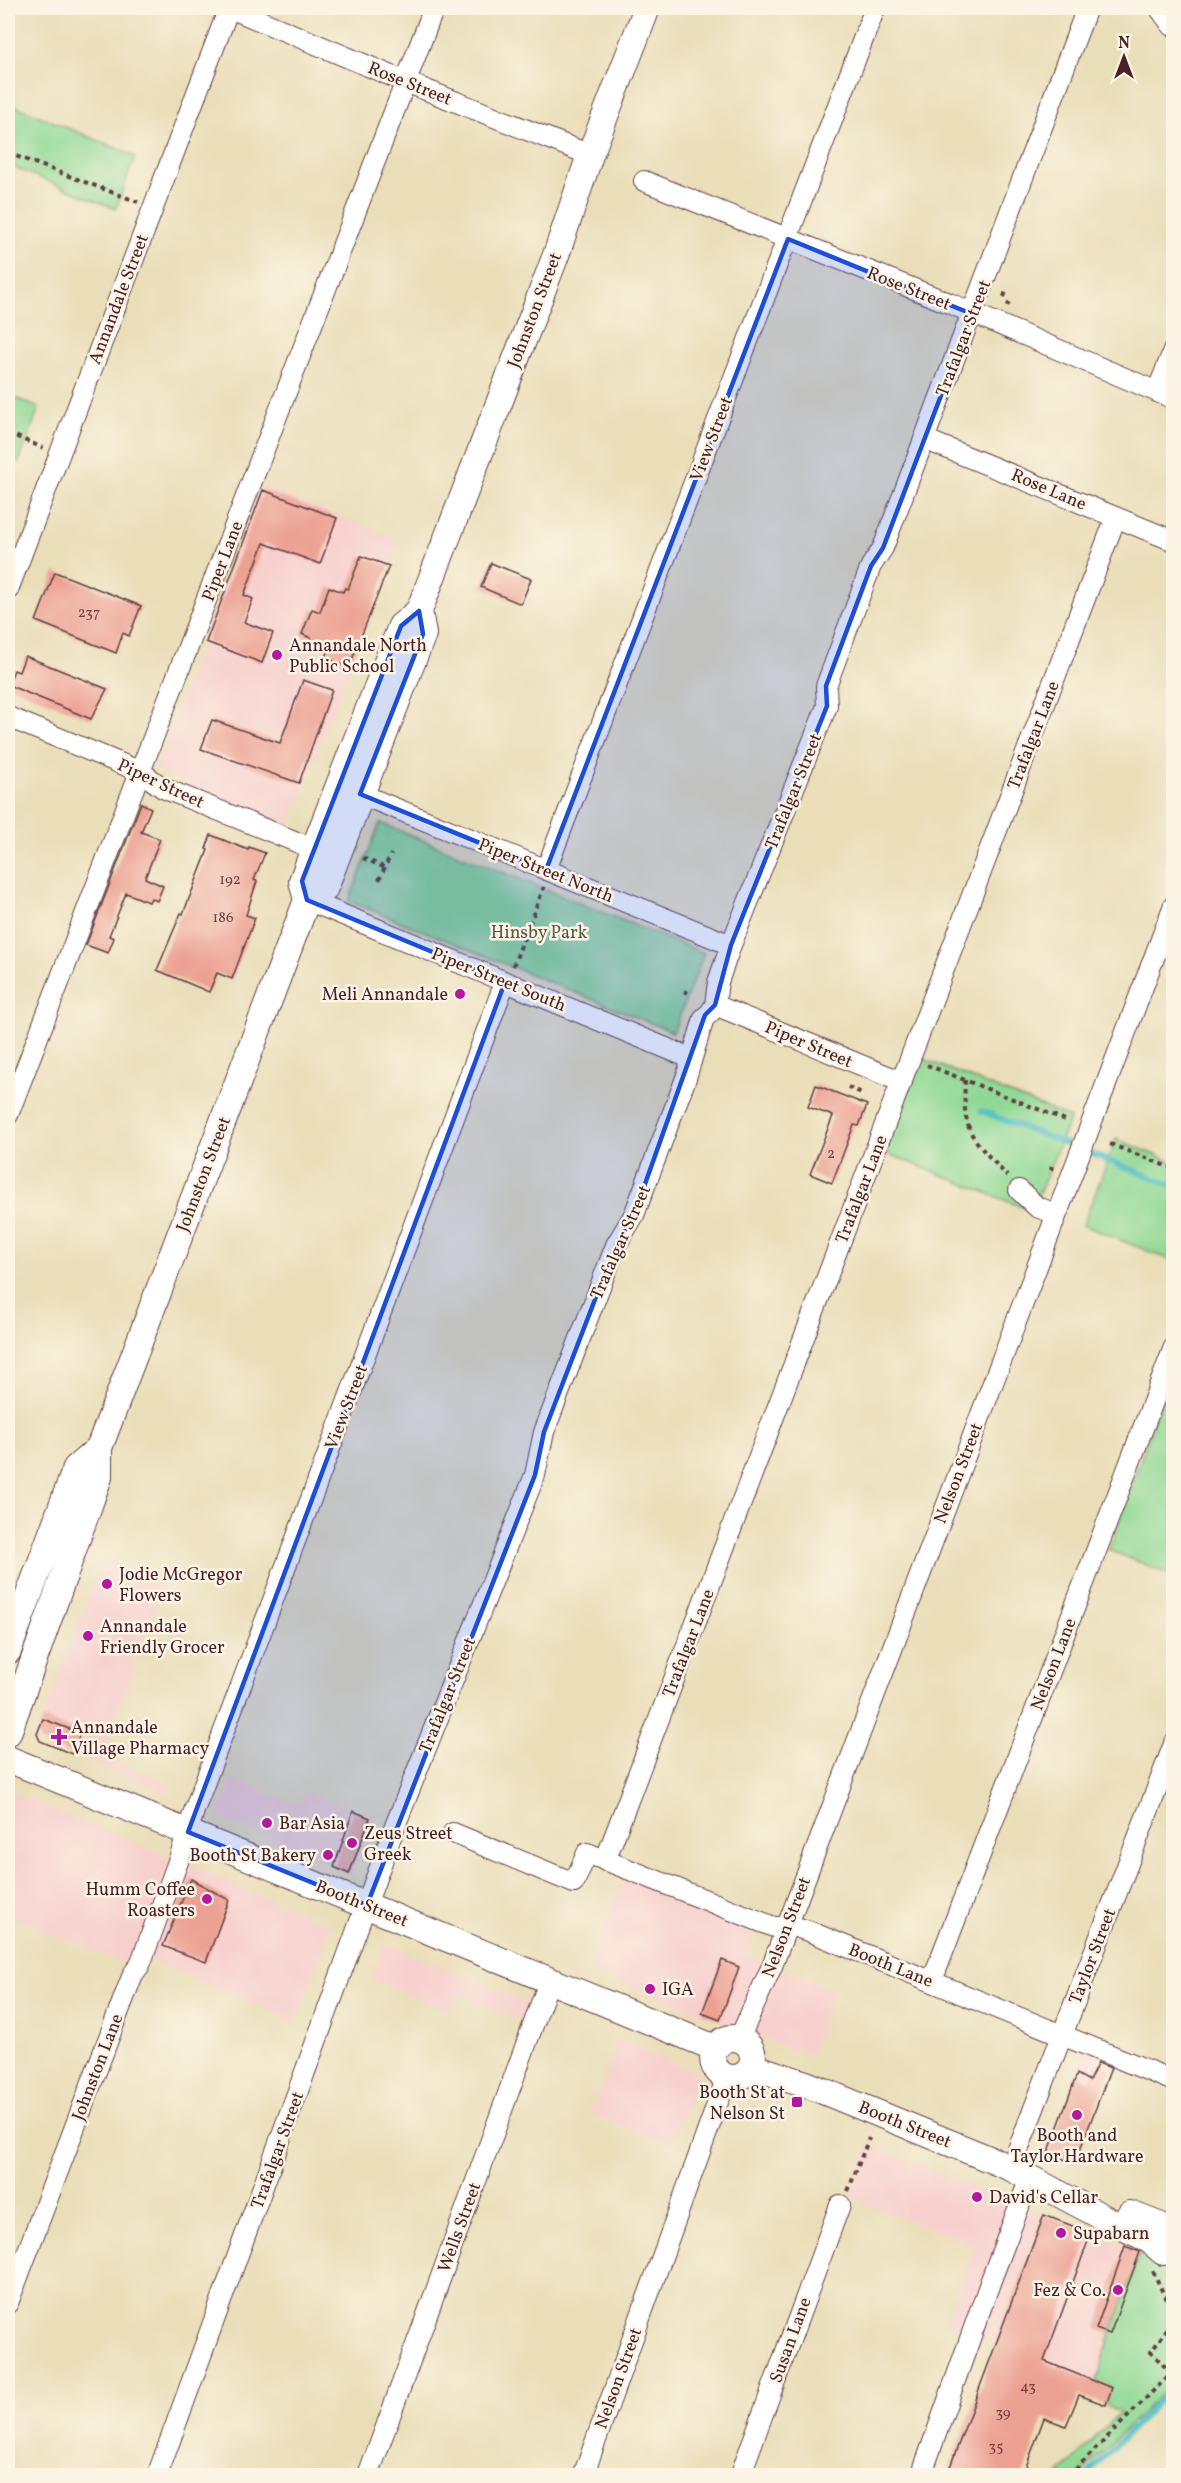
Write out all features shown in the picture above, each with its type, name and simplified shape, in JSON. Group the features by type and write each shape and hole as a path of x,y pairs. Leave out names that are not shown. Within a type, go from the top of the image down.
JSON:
{"main road":[{"name":"Johnston Street","path":"8,1733 99,1477 99,1448 307,900 302,881 401,626 419,611 552,266 590,155 647,8"},
{"name":"Johnston Street","path":"307,900 324,890 423,634 419,611"},
{"name":"Johnston Street","path":"8,1651 76,1468 99,1448"},
{"name":"Booth Street","path":"8,1759 715,2048"},
{"path":"740,2039 752,2051 751,2066 740,2077 727,2077 714,2066 715,2048 723,2040 740,2039"},
{"name":"Booth Street","path":"751,2066 806,2084 1021,2173 1168,2250"}],"street":[{"name":"Rose Street","path":"230,8 406,82 590,155"},
{"name":"Annandale Street","path":"8,590 230,8"},
{"name":"Piper Lane","path":"8,1115 434,8"},
{"name":"View Street","path":"546,877 875,8"},
{"name":"Trafalgar Street","path":"157,2475 395,1826 535,1475 544,1432 616,1245 634,1215 686,1078 690,1058 704,1018 715,1005 718,982 731,945 827,706 826,686 871,566 883,548 1088,10"},
{"name":"Rose Street","path":"644,181 1165,395"},
{"path":"1165,395 1173,349"},
{"name":"Rose Lane","path":"924,438 1173,541"},
{"name":"Trafalgar Lane","path":"605,1861 1116,517"},
{"name":"Piper Street","path":"8,717 141,772 163,788 314,849"},
{"name":"Piper Street North","path":"360,794 546,877 731,945"},
{"name":"Piper Street South","path":"307,900 508,976 690,1058"},
{"name":"Nelson Street","path":"740,2039 772,1966 1173,905"},
{"name":"View Street","path":"188,1832 195,1808 508,976"},
{"name":"Piper Street","path":"715,1005 902,1082"},
{"path":"1019,1190 1037,1207 1056,1214"},
{"name":"Nelson Lane","path":"932,1982 1173,1347"},
{"name":"Taylor Street","path":"921,2475 991,2280 1062,2035 1173,1744"},
{"name":"Johnston Lane","path":"8,2303 133,1974 140,1965 188,1832"},
{"path":"453,1833 574,1883 587,1853 605,1861"},
{"name":"Booth Lane","path":"605,1861 768,1925 804,1929 1173,2081"},
{"name":"Wells Street","path":"368,2475 550,1979"},
{"name":"Nelson Street","path":"583,2475 727,2077"},
{"name":"Susan Lane","path":"740,2475 840,2205"}],"path":[{"path":"8,153 120,196"},
{"path":"8,433 59,454"},
{"path":"379,880 391,854"},
{"path":"363,858 386,868"},
{"path":"508,976 546,877"},
{"path":"684,991 691,994"},
{"path":"920,1062 1068,1121"},
{"path":"965,1080 963,1111 970,1136 1019,1190"},
{"path":"848,1087 861,1093"},
{"path":"1110,1144 1173,1169"},
{"path":"840,2205 844,2203 868,2138"},
{"path":"1069,2475 1171,2373 1150,2352 1173,2318 1167,2299 1153,2271 1168,2250"}],"highlighted area":[{"path":"788,239 972,314 883,548 871,566 826,686 827,706 731,945 715,1005 705,1015 634,1215 616,1245 544,1432 535,1475 367,1905 188,1832 505,982 307,900 302,881 401,626 419,611 423,634 360,794 546,870"}],"shaded area":[{"name":"Annandale North Public School","path":"261,486 399,540 287,830 206,799 155,769"},
{"path":"102,1560 165,1583 109,1731 109,1760 169,1783 166,1793 35,1740"},
{"path":"231,1779 300,1805 305,1792 373,1819 352,1874 217,1816"},
{"path":"14,1793 331,1925 295,2021 149,1960 122,1962 8,1915 8,1811"},
{"path":"624,1878 754,1928 744,1955 831,1990 810,2056 588,1969"},
{"path":"384,1943 529,2003 523,2021 457,1994 450,2011 371,1979"},
{"path":"619,2040 698,2074 671,2144 591,2114"},
{"name":"Booth and Taylor Hardware","path":"1086,2049 1113,2063 1074,2166 1046,2154"},
{"path":"870,2145 1141,2252 1096,2382 945,2323 975,2246 851,2197"}],"green space":[{"path":"8,103 135,156 116,209 8,165"},
{"path":"8,395 39,408 19,462 8,457"},
{"name":"Hinsby Park","path":"380,823 704,953 673,1032 349,901"},
{"path":"921,1058 1070,1118 1032,1211 884,1152"},
{"path":"1116,1139 1173,1162 1173,1261 1083,1225"},
{"path":"1173,1366 1173,1576 1109,1550"},
{"path":"1156,2251 1165,2265 1173,2272 1173,2382 1079,2475 1058,2476 1120,2412 1106,2405 1111,2388 1096,2382 1141,2252"}],"building":[{"path":"263,490 337,518 320,564 264,543 244,595 253,599 244,622 273,633 262,663 206,642"},
{"path":"361,556 389,566 349,667 326,658 329,649 310,642 311,638 302,634 312,609 320,612 329,587 343,592 345,588 348,589"},
{"path":"491,563 531,579 521,604 481,587"},
{"path":"55,572 141,606 129,636 123,633 116,653 36,621"},
{"path":"25,656 107,689 91,719 8,685 14,670 19,672"},
{"path":"303,680 332,690 299,783 201,749 212,720 280,743"},
{"path":"141,803 151,808 141,832 160,839 145,878 163,886 157,901 151,898 149,902 126,893 109,936 114,938 108,953 86,945"},
{"path":"211,835 248,850 249,847 265,853 254,880 257,881 246,915 255,918 232,979 217,973 209,992 157,970 181,913 183,914 208,850 206,849"},
{"path":"816,1085 867,1105 859,1126 854,1125 832,1183 810,1174 833,1116 808,1107"},
{"name":"Annandale Village Pharmacy","path":"43,1719 80,1733 72,1754 40,1741 37,1734"},
{"name":"Zeus Street Greek","path":"353,1811 370,1818 349,1874 334,1867"},
{"path":"191,1879 229,1900 206,1962 163,1946"},
{"path":"722,1960 739,1967 720,2020 702,2013"},
{"name":"Booth and Taylor Hardware","path":"1098,2063 1111,2068 1075,2163 1048,2154 1077,2074 1089,2081"},
{"path":"1044,2215 1091,2233 1044,2361 1112,2388 1106,2405 1079,2395 1066,2426 1044,2418 1023,2475 947,2475"},
{"name":"Fez & Co.","path":"1125,2246 1140,2252 1110,2334 1096,2329"}],"waterway":[{"path":"981,1111 1174,1186"},
{"path":"1086,2476 1174,2385"}],"place":[{"name":"Annandale North Public School","path":"277,655"},
{"name":"Meli Annandale","path":"460,994"},
{"name":"Jodie McGregor Flowers","path":"107,1584"},
{"name":"Annandale Friendly Grocer","path":"88,1636"},
{"name":"Annandale Village Pharmacy","path":"59,1737"},
{"name":"Bar Asia","path":"267,1823"},
{"name":"Zeus Street Greek","path":"352,1843"},
{"name":"Booth St Bakery","path":"328,1855"},
{"name":"Humm Coffee Roasters","path":"207,1899"},
{"name":"IGA","path":"650,1989"},
{"name":"Booth St at Nelson St","path":"797,2102"},
{"name":"Booth and Taylor Hardware","path":"1077,2115"},
{"name":"David's Cellar","path":"977,2197"},
{"name":"Supabarn","path":"1061,2233"},
{"name":"Fez & Co.","path":"1118,2290"}]}
